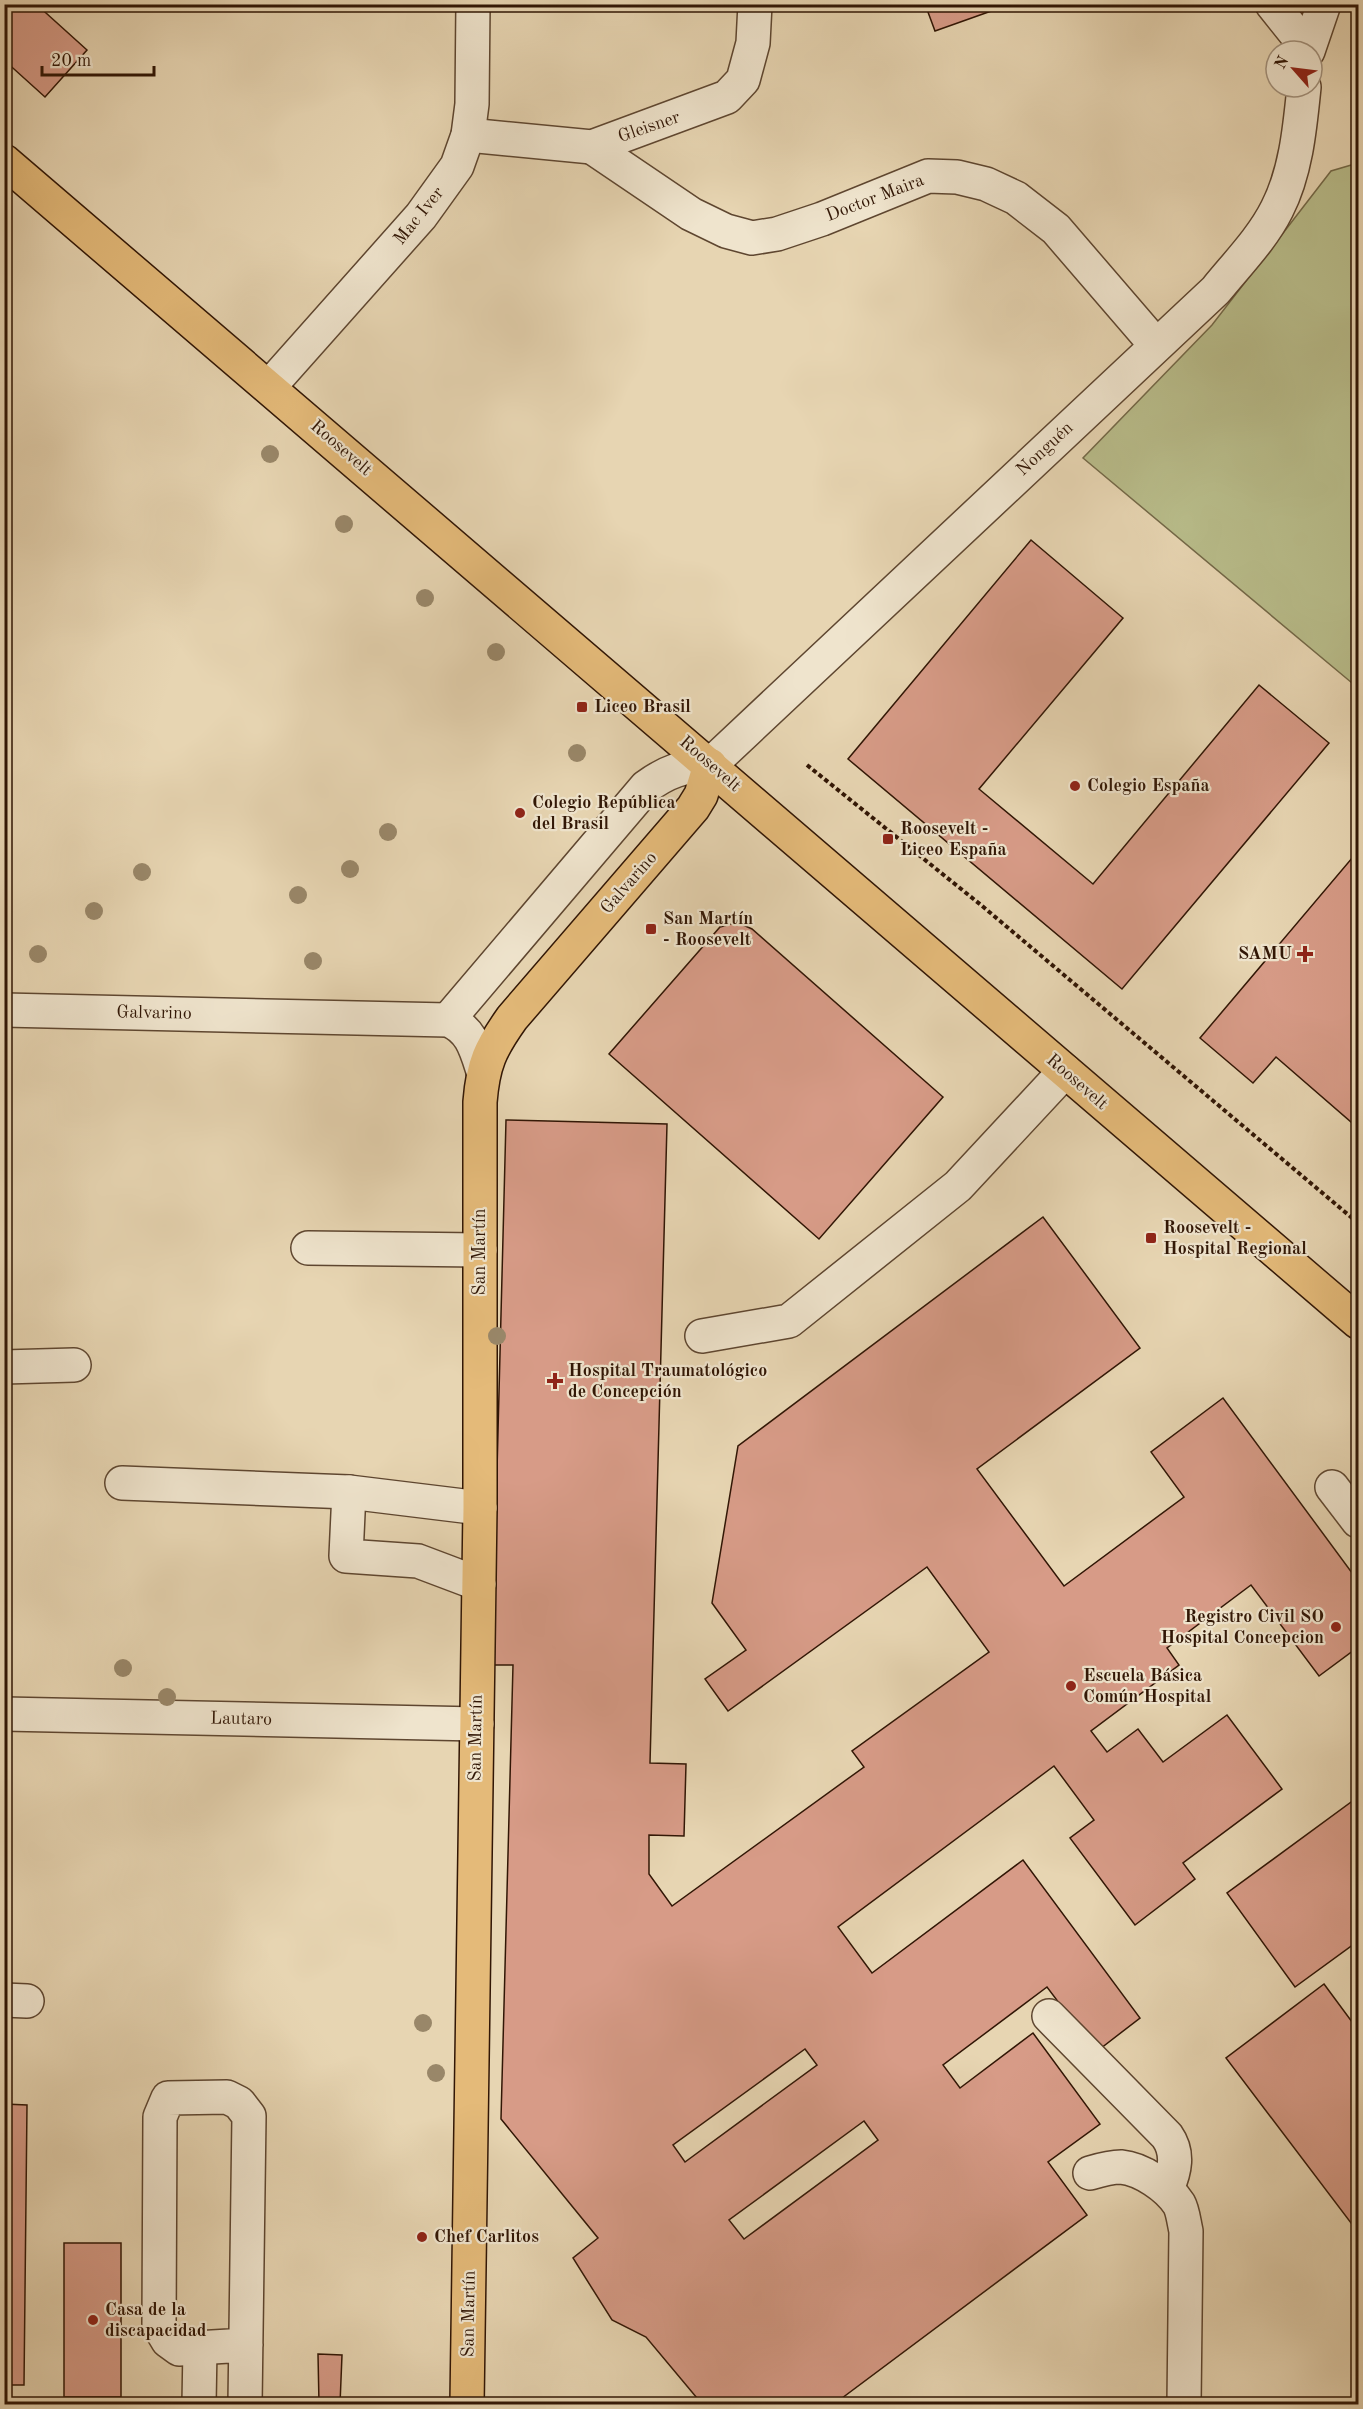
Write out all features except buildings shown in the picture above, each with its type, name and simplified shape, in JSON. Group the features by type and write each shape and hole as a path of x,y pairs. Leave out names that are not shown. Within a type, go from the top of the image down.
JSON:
{"main road":[{"name":"Roosevelt","path":"4,161 1359,1322"},
{"name":"Galvarino","path":"483,1071 490,1051 512,1018 693,808 701,795 710,765"},
{"name":"San Martín","path":"467,2404 480,1508 480,1102 483,1071"}],"street":[{"name":"Mac Iver","path":"269,387 438,196 457,166 468,135 472,104 473,4"},
{"name":"Gleisner","path":"468,135 592,147 727,97 743,80 753,43 755,4"},
{"path":"1272,4 1299,39"},
{"path":"1312,39 1324,4"},
{"name":"Nonguén","path":"710,765 1155,344 1216,290 1254,244 1278,208 1291,169 1299,132 1303,99"},
{"name":"Doctor Maira","path":"592,147 691,214 726,231 752,238 777,234 822,219 928,176 957,177 986,184 1016,198 1056,229 1155,344"},
{"path":"483,1071 472,1039 457,1023 448,1020 646,787 660,777 678,769 694,765 710,765"},
{"name":"Galvarino","path":"4,1010 448,1020"},
{"path":"702,1336 789,1322 958,1186 1065,1071"},
{"path":"308,1248 480,1250"},
{"path":"4,1367 74,1365"},
{"path":"122,1483 349,1492 480,1508"},
{"path":"1332,1487 1359,1521"},
{"path":"349,1492 346,1556 418,1561 478,1584"},
{"name":"Lautaro","path":"4,1714 477,1724"},
{"path":"1049,2016 1167,2136 1174,2146 1174,2173 1167,2190"},
{"path":"245,2404 246,2345 249,2116 239,2103 227,2097 168,2098 160,2117 159,2326 168,2341 179,2349 246,2345"},
{"path":"1090,2173 1106,2168 1123,2167 1142,2174 1167,2190 1180,2206 1186,2231 1184,2404"},
{"path":"199,2404 200,2348"}],"path":[{"path":"807,765 981,905 1359,1223"}],"green space":[{"path":"1358,163 1358,688 1083,458 1212,325 1331,171"}],"place":[{"name":"Liceo Brasil","path":"582,707"},
{"name":"Colegio España","path":"1075,786"},
{"name":"Colegio República del Brasil","path":"520,813"},
{"name":"Roosevelt - Liceo España","path":"888,839"},
{"name":"San Martín - Roosevelt","path":"651,929"},
{"name":"SAMU","path":"1305,954"},
{"name":"Roosevelt - Hospital Regional","path":"1151,1238"},
{"name":"Hospital Traumatológico de Concepción","path":"555,1381"},
{"name":"Registro Civil SO Hospital Concepcion","path":"1336,1627"},
{"name":"Escuela Básica Común Hospital","path":"1071,1686"},
{"name":"Chef Carlitos","path":"422,2237"},
{"name":"Casa de la discapacidad","path":"93,2320"}]}
